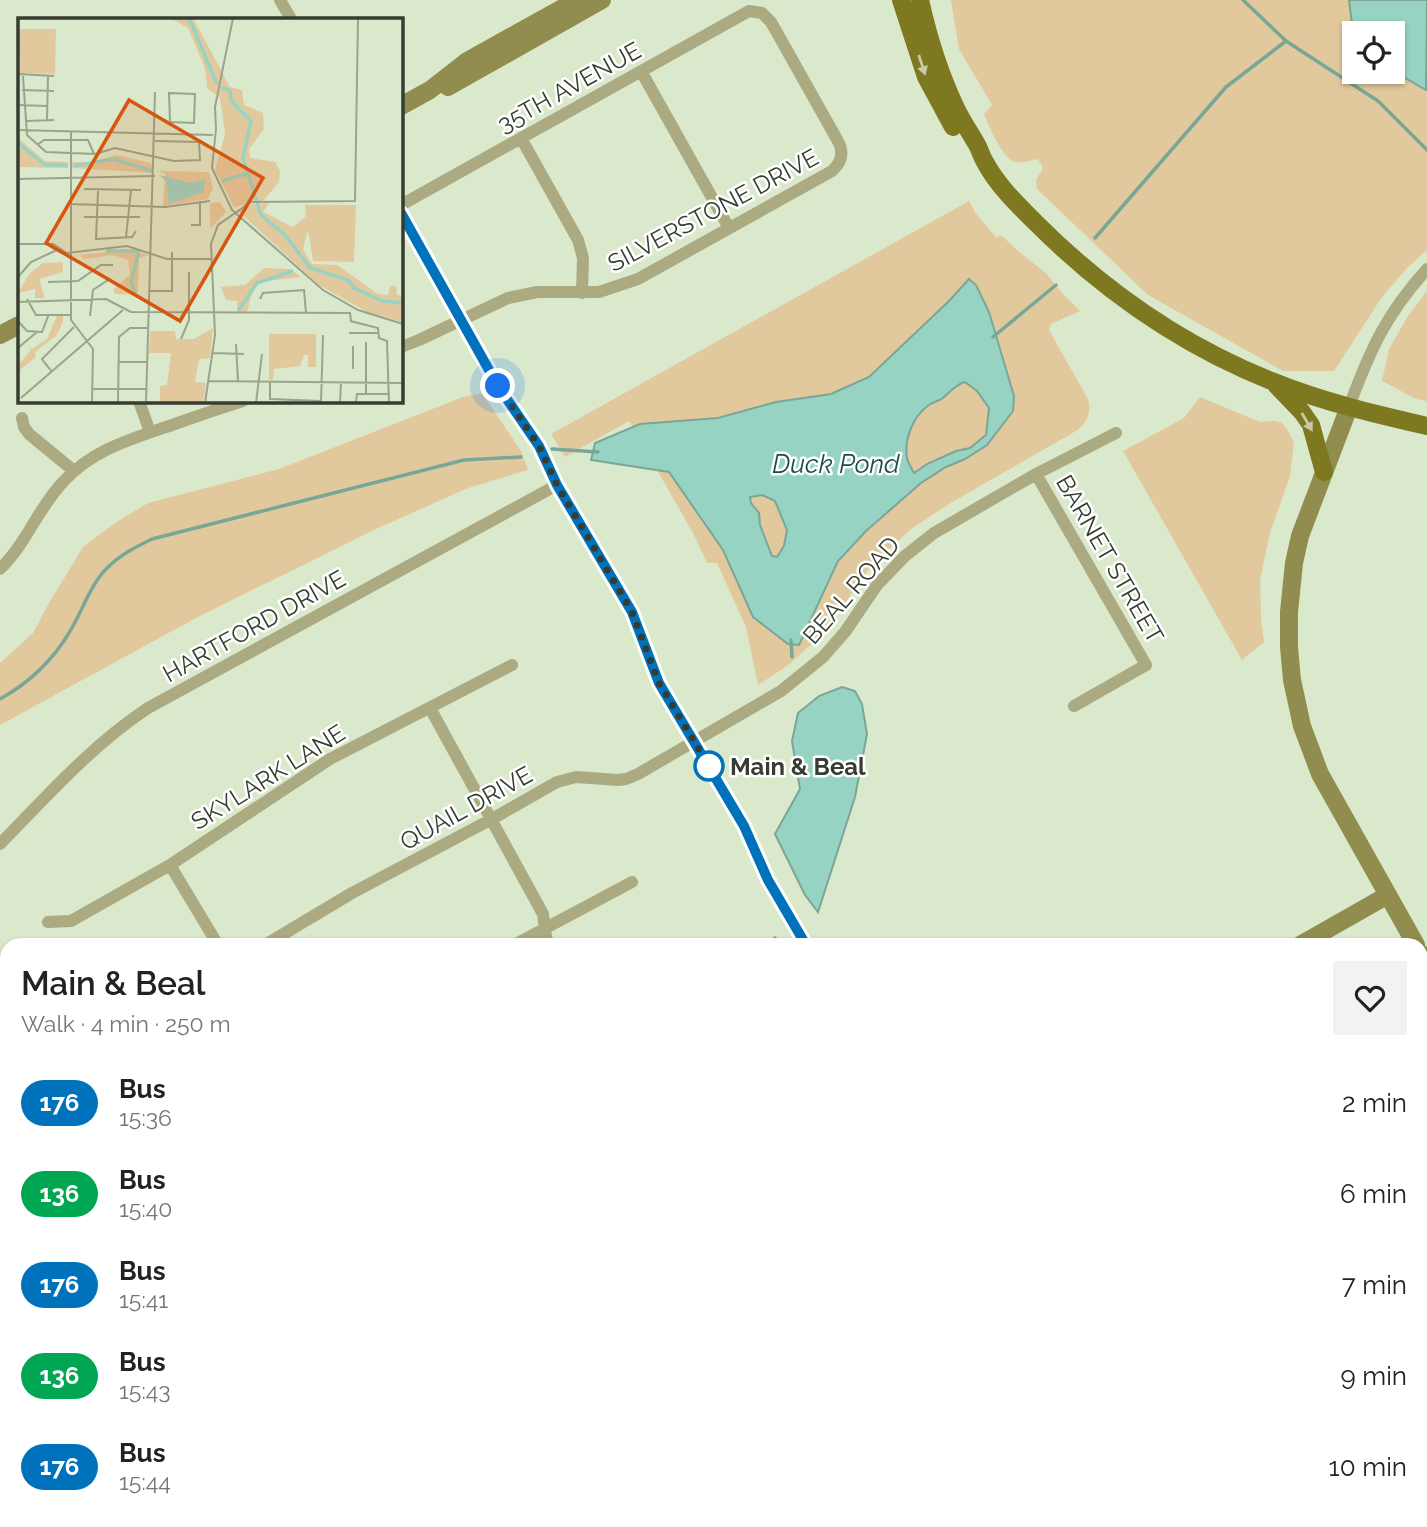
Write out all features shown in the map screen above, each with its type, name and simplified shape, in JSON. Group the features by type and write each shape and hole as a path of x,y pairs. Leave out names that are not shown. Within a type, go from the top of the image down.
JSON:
{"main road":[{"path":"901,0 926,77 952,126 973,157 985,163"},
{"path":"920,0 941,72 956,109 985,163 1003,187 1072,257 1140,310 1195,345 1230,363 1273,382 1349,407 1427,426"},
{"path":"1273,382 1311,425 1324,472"}],"street":[{"path":"280,0 290,18"},
{"path":"402,105 430,90 467,61 577,0"},
{"path":"430,90 447,87 602,0"},
{"name":"35TH AVENUE","path":"402,204 746,12 759,12 771,22 841,148 841,159"},
{"path":"640,71 729,229"},
{"path":"521,138 578,240 583,258 582,293"},
{"name":"SILVERSTONE DRIVE","path":"402,347 498,302 530,292 582,293 610,289 638,279 832,171 841,159"},
{"path":"402,215 505,397 539,446 557,485 632,612 659,683 744,826 768,880 802,938"},
{"path":"1412,938 1320,774 1302,726 1292,680 1289,612 1300,536 1367,359 1399,301 1427,269"},
{"path":"0,322 18,312"},
{"path":"0,335 18,326"},
{"path":"139,402 150,432"},
{"path":"0,569 20,545 52,494 74,471 94,456 112,446 240,402"},
{"path":"22,418 29,434 74,471"},
{"name":"BEAL ROAD","path":"695,741 781,691 823,657 845,632 877,585 905,556 934,533 1037,474 1116,433"},
{"name":"BARNET STREET","path":"1037,474 1146,665 1074,706"},
{"name":"HARTFORD DRIVE","path":"0,844 122,724 557,485"},
{"name":"SKYLARK LANE","path":"48,922 71,921 170,865 330,759 512,665"},
{"path":"430,708 543,914 546,938"},
{"name":"QUAIL DRIVE","path":"277,938 352,893 565,779 626,779 695,741"},
{"path":"170,865 214,938"},
{"path":"528,938 632,882"},
{"path":"1312,938 1388,895"}],"shaded area":[{"path":"951,0 1427,0 1427,250 1382,297 1334,371 1283,371 1148,295 1037,189 1036,180 1043,168 1038,159 1015,162 1005,154 984,114 992,105 959,49"},
{"path":"969,201 976,214 997,238 1001,235 1046,273 1080,311 1051,324 1049,330 1088,399 1088,417 1076,431 911,529 872,565 814,642 787,666 758,685 746,627 717,563 707,563 693,533 629,421 565,457 551,434"},
{"path":"1427,291 1427,401 1416,399 1382,381 1389,349 1408,316"},
{"path":"482,393 521,451 528,470 468,488 376,529 196,618 0,725 0,663 33,633 83,547 115,523 148,503 279,469 463,397"},
{"path":"1200,397 1260,422 1282,423 1294,443 1290,476 1270,533 1260,580 1264,642 1242,660 1123,451 1184,418"}],"water":[{"path":"1349,0 1427,0 1426,90 1405,78 1405,21 1352,21"},
{"name":"Duck Pond","path":"969,279 976,285 989,312 1014,396 1013,411 987,445 921,483 866,531 838,561 799,645 788,644 753,617 723,550 669,472 591,460 595,443 640,424 718,418 776,402 831,394 869,377","holes":["965,382 977,391 989,408 986,435 970,448 956,451 914,473 906,451 914,422 929,405","762,495 775,501 787,530 784,546 777,557 772,556 760,525 759,513 751,503 750,497"]},
{"path":"842,687 855,691 862,704 867,734 855,797 818,912 805,895 775,834 800,789 792,741 798,713 819,696"}],"waterway":[{"path":"1243,0 1286,41 1378,101 1427,150"},
{"path":"1095,238 1226,87 1286,41"},
{"path":"993,337 1056,285"},
{"path":"552,449 598,452"},
{"path":"0,699 21,686 55,653 107,568 123,555 152,539 464,460 521,457"},
{"path":"791,640 792,657"}],"bus line":[{"name":"176","path":"402,215 498,386 539,446 557,485 632,612 659,683 744,826 768,880 802,938"}],"place":[{"name":"Main & Beal","path":"709,766"}],"route":[{"path":"498,386 539,446 557,485 632,612 659,683 709,766"}]}
